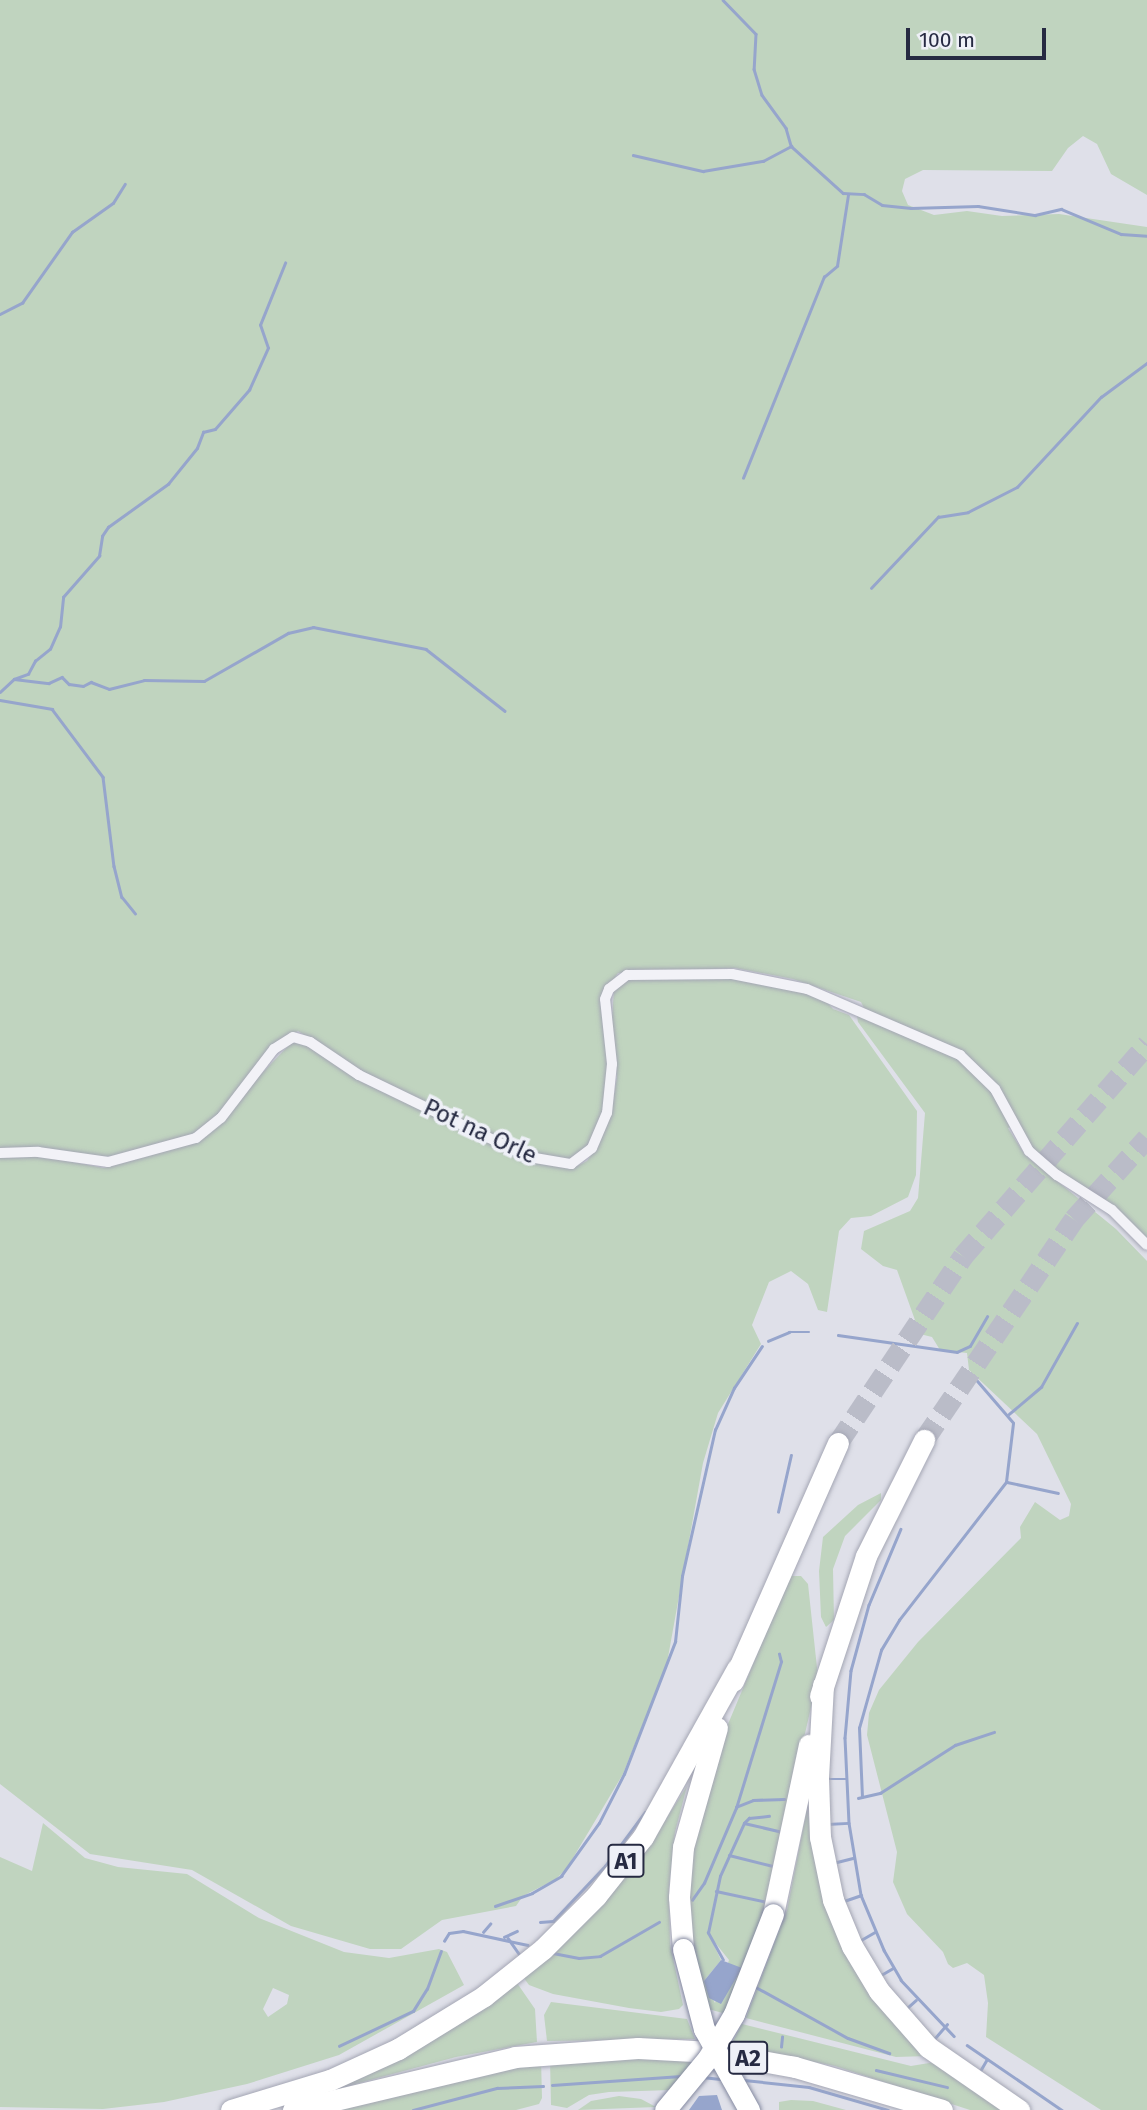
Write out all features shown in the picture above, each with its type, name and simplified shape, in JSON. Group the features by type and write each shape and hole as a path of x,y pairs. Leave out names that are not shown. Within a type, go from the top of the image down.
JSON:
{"highway":[{"path":"665,2110 728,2025 755,1969 773,1914 823,1685 866,1556 924,1440"},
{"name":"A1","path":"231,2110 306,2089 376,2060 443,2024 514,1974 579,1915 628,1857 670,1795 737,1669 838,1443"},
{"path":"737,1669 686,1835 679,1897 683,1949 704,2029 749,2110"},
{"path":"823,1685 818,1778 820,1837 833,1900 852,1946 894,2011 928,2047 1019,2110"},
{"name":"A2","path":"293,2110 543,2053 651,2048 737,2056 843,2079 942,2110"}],"street":[{"name":"Pot na Orle","path":"0,1153 38,1152 108,1162 196,1138 221,1118 274,1049 293,1037 302,1037 359,1075 529,1157 571,1164 592,1148 607,1113 612,1064 605,999 609,989 627,975 732,974 807,989 960,1055 995,1089 1029,1151 1057,1175 1112,1210 1147,1245"}],"green space":[{"path":"0,0 1147,0 1147,195 1111,174 1097,144 1083,136 1068,148 1052,171 923,170 905,179 902,191 908,205 934,215 967,211 1002,216 1059,214 1147,227 1147,1248 1122,1221 1037,1155 1017,1125 1008,1128 1025,1155 1116,1229 1147,1261 1147,2110 1101,2110 986,2037 988,2003 984,1975 967,1963 953,1968 948,1964 943,1952 907,1914 893,1882 897,1852 867,1735 869,1713 879,1690 918,1642 1021,1538 1020,1527 1035,1502 1060,1520 1069,1516 1071,1504 1037,1434 969,1370 967,1353 940,1350 932,1337 920,1334 897,1270 883,1266 861,1249 864,1231 910,1211 918,1198 925,1113 858,1022 857,1016 865,1010 861,1002 793,979 735,968 618,973 600,1001 610,1071 606,1103 587,1150 570,1160 533,1154 367,1074 298,1031 272,1045 213,1121 193,1136 116,1156 85,1158 47,1148 0,1149"},
{"path":"733,977 783,986 824,999 833,1009 849,1015 917,1111 916,1175 908,1197 871,1216 851,1218 839,1231 827,1312 818,1310 808,1284 791,1271 769,1282 752,1325 761,1344 718,1413 703,1463 667,1663 623,1774 567,1868 556,1879 523,1896 516,1906 442,1920 401,1949 370,1949 291,1926 192,1870 90,1854 0,1784 0,1157 46,1157 104,1168 196,1142 292,1042 305,1044 362,1082 531,1161 573,1168 587,1161 599,1144 613,1101 617,1077 611,1036 614,989 627,979"},
{"path":"881,1493 881,1500 845,1536 833,1569 834,1620 826,1627 821,1617 819,1571 823,1537 858,1505"},
{"path":"790,1576 801,1576 808,1584 818,1677 761,1925 726,2014 705,2008 687,1919 688,1861 718,1748","holes":["709,1935 729,1960 715,2003 704,1981 721,1960"]},
{"path":"687,1786 675,1832 669,1888 670,1944 683,2005 679,2009 661,2012 629,2008 553,1994 529,1985 523,1977 598,1910 645,1852"},
{"path":"807,1809 822,1883 928,2056 896,2057 746,2018 787,1910"},
{"path":"43,1823 85,1858 118,1867 187,1874 259,1918 344,1952 389,1958 439,1949 447,1952 464,1985 339,2055 247,2084 164,2102 103,2109 0,2107 0,1857 32,1871","holes":["273,1988 289,1995 287,2004 268,2017 263,2009"]},
{"path":"517,1983 535,2009 537,2042 456,2057 329,2091"},
{"path":"551,2002 687,2019 695,2039 547,2041 544,2015"},
{"path":"742,2024 911,2066 935,2062 1004,2110 970,2110 835,2066 731,2045"},
{"path":"699,2057 672,2090 609,2092 589,2095 567,2108 551,2105 550,2059"},
{"path":"541,2059 542,2098 539,2104 516,2110 322,2110"},
{"path":"619,2096 641,2099 656,2107 578,2110 591,2101"},
{"path":"813,2101 846,2110 779,2110 779,2102"}],"water":[{"path":"721,1960 742,1968 721,2004 709,1998 704,1981"},
{"path":"717,2095 722,2110 689,2110 699,2096"}],"waterway":[{"path":"723,0 756,34 754,69 762,95 786,128 791,146 843,193 864,194 882,205 911,208 978,206 1035,215 1061,209 1121,234 1147,236"},
{"path":"633,155 703,171 763,161 791,146"},
{"path":"0,314 22,303 72,232 113,203 125,184"},
{"path":"743,478 824,277 837,266 848,195"},
{"path":"0,692 14,679 28,674 35,661 50,649 60,627 63,597 99,556 102,536 108,527 168,484 197,448 203,432 215,429 249,390 268,348 260,325 285,263"},
{"path":"871,588 938,517 968,512 1017,487 1101,397 1147,363"},
{"path":"14,679 49,683 62,677 69,684 83,686 91,682 109,689 144,680 204,681 288,633 313,627 426,649 505,711"},
{"path":"0,700 52,709 103,777 114,866 122,897 135,913"},
{"path":"838,1335 957,1352 970,1346 987,1317"},
{"path":"1009,1414 1041,1387 1077,1323"},
{"path":"768,1341 789,1332 809,1332"},
{"path":"495,1906 532,1893 561,1876 599,1823 624,1774 675,1642 682,1576 715,1430 734,1388 762,1346"},
{"path":"862,1797 859,1728 881,1650 899,1620 1006,1482 1013,1423 976,1380"},
{"path":"778,1512 791,1455"},
{"path":"1007,1482 1058,1493"},
{"path":"901,1529 869,1605 851,1671 845,1738 849,1823 861,1895 884,1950 901,1980 954,2036"},
{"path":"692,1900 704,1883 736,1808 781,1662 779,1654"},
{"path":"858,1798 880,1793 955,1745 994,1732"},
{"path":"825,1779 846,1779"},
{"path":"736,1807 753,1800 784,1799"},
{"path":"540,1922 553,1921 605,1866 645,1812"},
{"path":"723,1960 708,1933 720,1876 744,1823 749,1818 769,1816"},
{"path":"744,1823 780,1831"},
{"path":"827,1824 848,1823"},
{"path":"729,1855 773,1866"},
{"path":"833,1863 853,1858"},
{"path":"716,1891 767,1902"},
{"path":"844,1901 861,1895"},
{"path":"553,1953 579,1958 600,1956 659,1922"},
{"path":"483,1932 490,1924"},
{"path":"444,1941 449,1933 463,1931 528,1945"},
{"path":"504,1937 517,1931"},
{"path":"861,1940 875,1932"},
{"path":"508,1938 520,1955"},
{"path":"339,2046 413,2011 427,1989 441,1951"},
{"path":"881,1975 893,1968"},
{"path":"754,1986 848,2038 889,2053"},
{"path":"906,2009 916,2000"},
{"path":"935,2038 947,2024"},
{"path":"781,2047 782,2037"},
{"path":"967,2045 1062,2110"},
{"path":"979,2073 986,2061"},
{"path":"876,2070 947,2087"},
{"path":"552,2085 681,2076"},
{"path":"702,2077 720,2079"},
{"path":"744,2080 809,2087 888,2110"},
{"path":"413,2110 497,2088 543,2086"}],"tunnel":[{"path":"838,1443 963,1256 1147,1044"},
{"path":"924,1440 1074,1219 1147,1138"}]}
